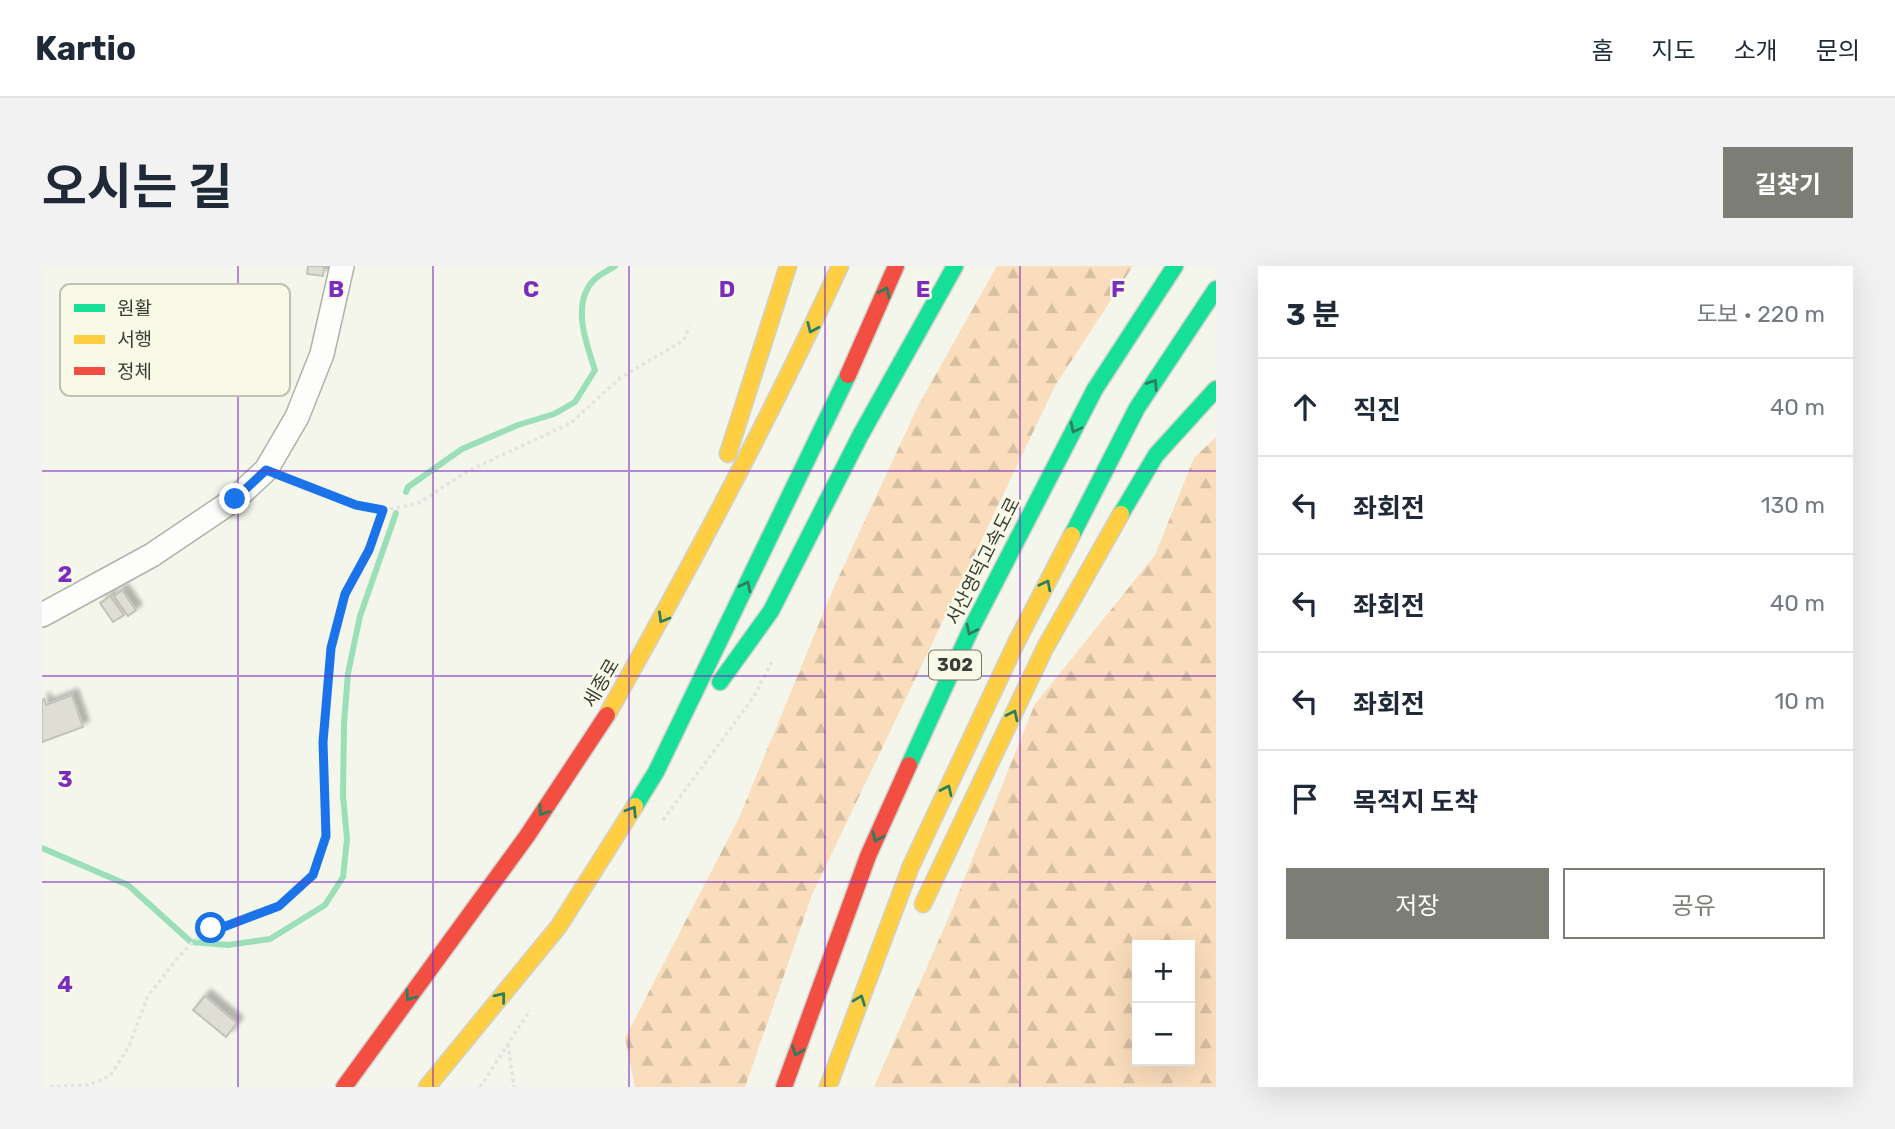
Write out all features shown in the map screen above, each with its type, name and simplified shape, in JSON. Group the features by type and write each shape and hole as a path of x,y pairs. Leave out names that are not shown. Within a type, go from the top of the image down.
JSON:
{"highway":[{"path":"677,591 724,465 788,266"},
{"name":"세종로","path":"344,1087 534,824 604,721 677,591 805,344 839,266"},
{"path":"656,772 849,372 896,266"},
{"path":"427,1087 559,926 656,772 771,611 860,436 955,266"},
{"path":"1095,389 1161,266"},
{"name":"서산영덕고속도로","path":"784,1087 868,856 971,629 1095,389 1175,266"},
{"name":"302","path":"828,1087 911,866 1017,641 1137,408 1216,289"},
{"path":"916,918 1045,648 1101,547 1156,455 1216,389"},
{"path":"837,1087 877,1003"}],"street":[{"path":"42,615 152,555 235,499 266,470 297,417 322,354 342,266"}],"path":[{"path":"266,470 356,505 383,510 417,504 468,471 571,423 620,378 684,340 689,326"},
{"path":"50,1087 88,1085 110,1076 129,1046 148,996 179,956 203,932 279,906 313,875 326,836 323,742 331,648 345,594 369,550 383,510"},
{"path":"508,1044 514,1087"}],"green space":[{"path":"997,266 1133,266 1055,386 812,895 745,1087 635,1087 625,1038 739,818 834,587 918,406"},
{"path":"1216,437 1216,1087 874,1087 948,919 1035,704 1155,555 1194,458"}],"building":[{"path":"308,266 324,266 323,276 307,274"},
{"path":"122,590 136,610 128,616 114,596"},
{"path":"110,596 124,615 113,622 100,603"},
{"path":"72,695 83,727 42,742 42,700 44,699 46,705"},
{"path":"205,996 237,1023 226,1037 193,1010"}],"waterway":[{"path":"406,492 408,487 462,449 518,425 554,414 575,402 595,370 582,322 584,298 588,287 596,278 615,266"},
{"path":"42,848 128,885 191,942 228,945 270,939 325,905 343,877 347,839 343,796 348,673 360,616 396,513"}],"traffic: fast":[{"path":"720,682 771,611 860,436 955,266"},
{"path":"909,765 971,629 1095,389 1175,266"},
{"path":"1072,535 1137,408 1216,289"},
{"path":"635,806 656,772 848,375"},
{"path":"1121,514 1156,455 1216,389"}],"traffic: slow":[{"path":"728,454 788,266"},
{"path":"607,715 728,493 840,266"},
{"path":"923,904 1045,648 1121,514"},
{"path":"828,1087 911,866 1017,641 1072,535"},
{"path":"427,1087 559,926 635,806"}],"traffic: jam":[{"path":"848,375 896,266"},
{"path":"344,1087 527,836 607,715"},
{"path":"784,1087 868,856 909,765"}],"route":[{"path":"211,928 226,926 279,906 313,875 326,836 323,742 331,648 345,594 369,550 383,510 356,505 266,470 235,499"}]}
